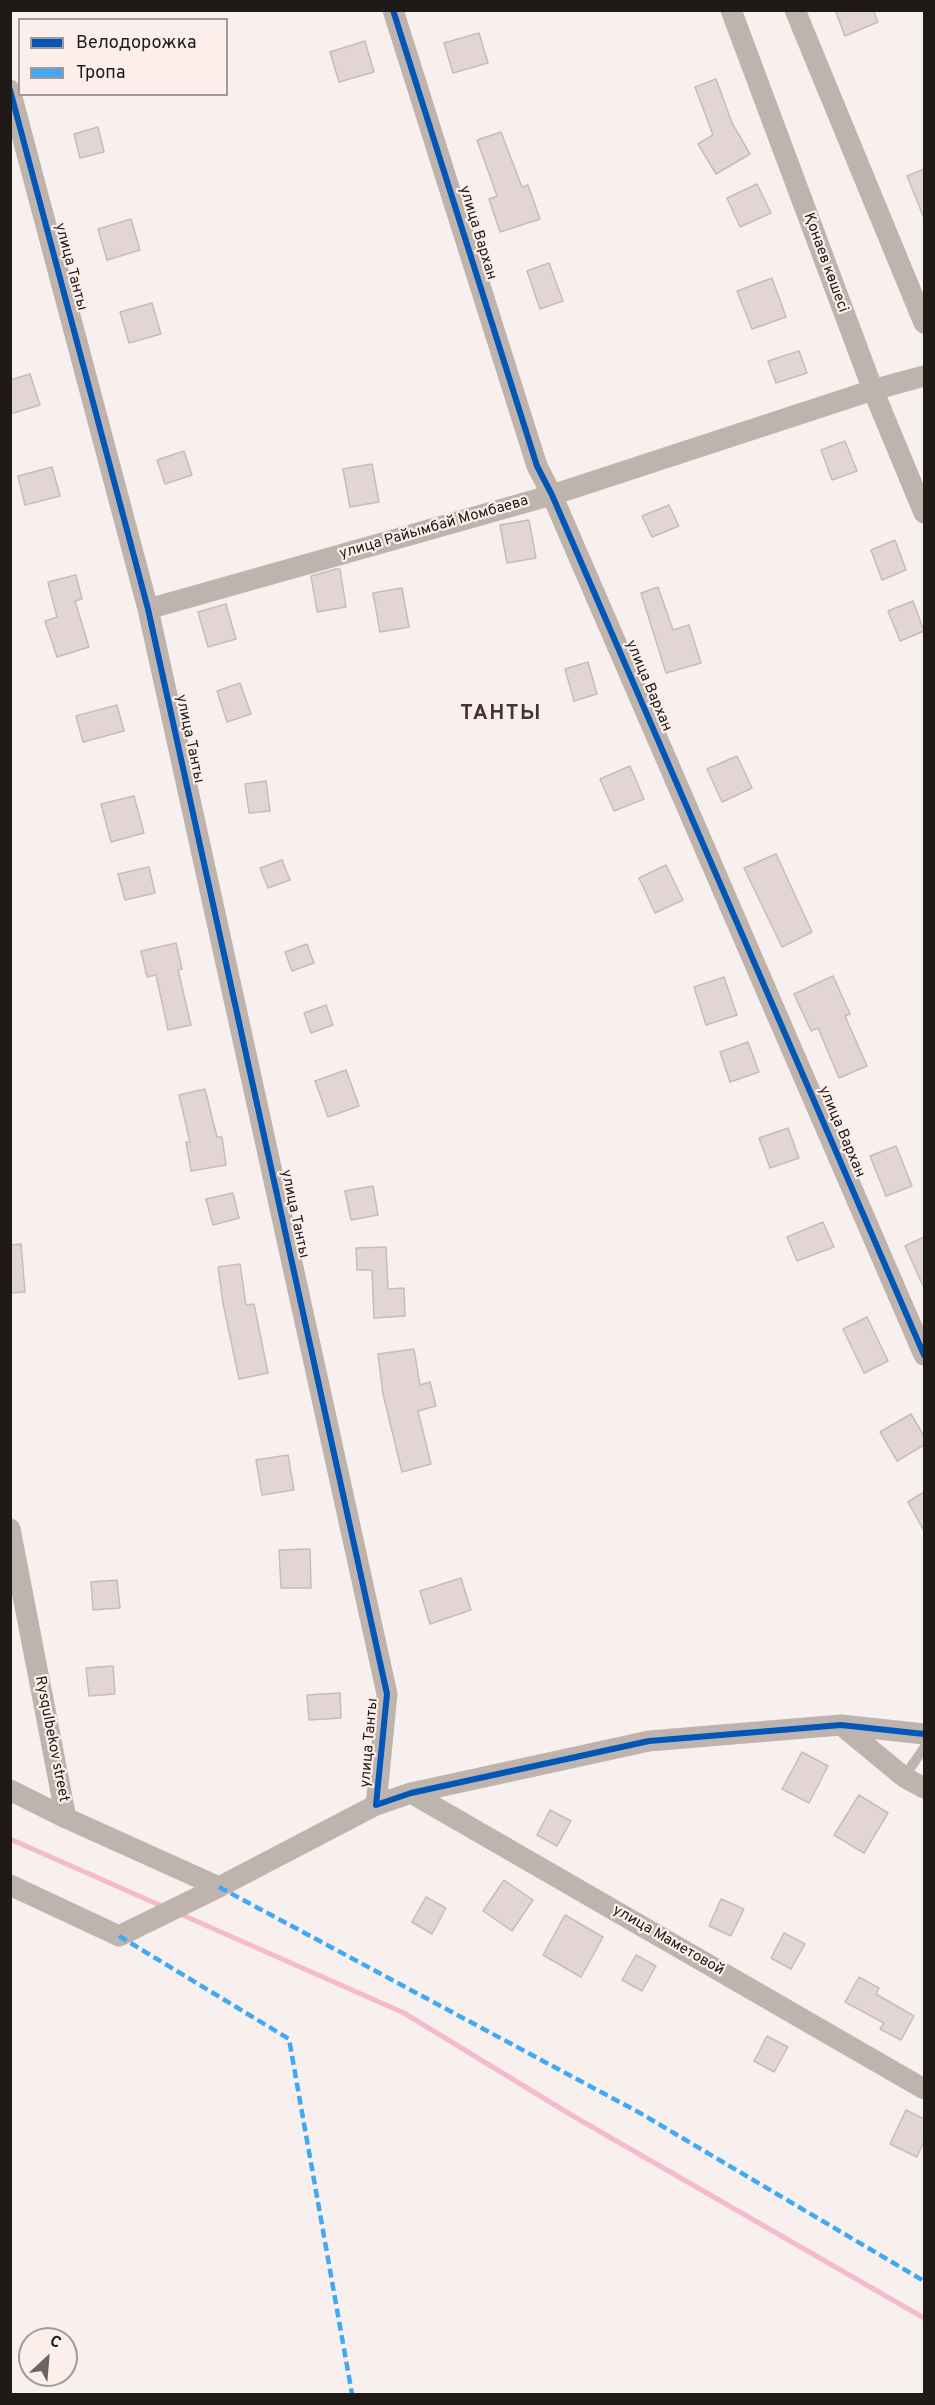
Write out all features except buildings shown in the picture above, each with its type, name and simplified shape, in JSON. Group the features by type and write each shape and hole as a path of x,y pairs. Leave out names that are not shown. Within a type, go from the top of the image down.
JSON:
{"street":[{"name":"улица Вархан","path":"393,10 537,466 552,495 924,1355"},
{"name":"Қонаев көшесі","path":"731,10 873,390 924,513"},
{"path":"795,10 924,323"},
{"name":"улица Танты","path":"10,90 148,609 387,1694 376,1805 411,1793 649,1741 841,1725 924,1734"},
{"name":"улица Райымбай Момбаева","path":"148,609 552,495 873,390 924,376"},
{"name":"Rysqulbekov street","path":"10,1529 66,1818 219,1887"},
{"path":"841,1725 904,1777 924,1788"},
{"path":"10,1790 66,1818"},
{"name":"улица Маметовой","path":"411,1793 924,2089"},
{"path":"10,1885 119,1936 376,1805"}],"lane":[{"path":"904,1777 924,1748"}],"waterway":[{"path":"10,1839 164,1907"},
{"path":"178,1913 404,2013 573,2116 924,2318"}],"marked path":[{"path":"219,1887 640,2113 924,2281"},
{"path":"119,1936 289,2039 352,2394"}],"cycle path":[{"path":"393,10 537,466 552,495 924,1355"},
{"path":"10,90 148,609 387,1694 376,1805 411,1793 649,1741 841,1725 924,1734"}],"district":[{"name":"ТАНТЫ","path":"501,715"}]}
